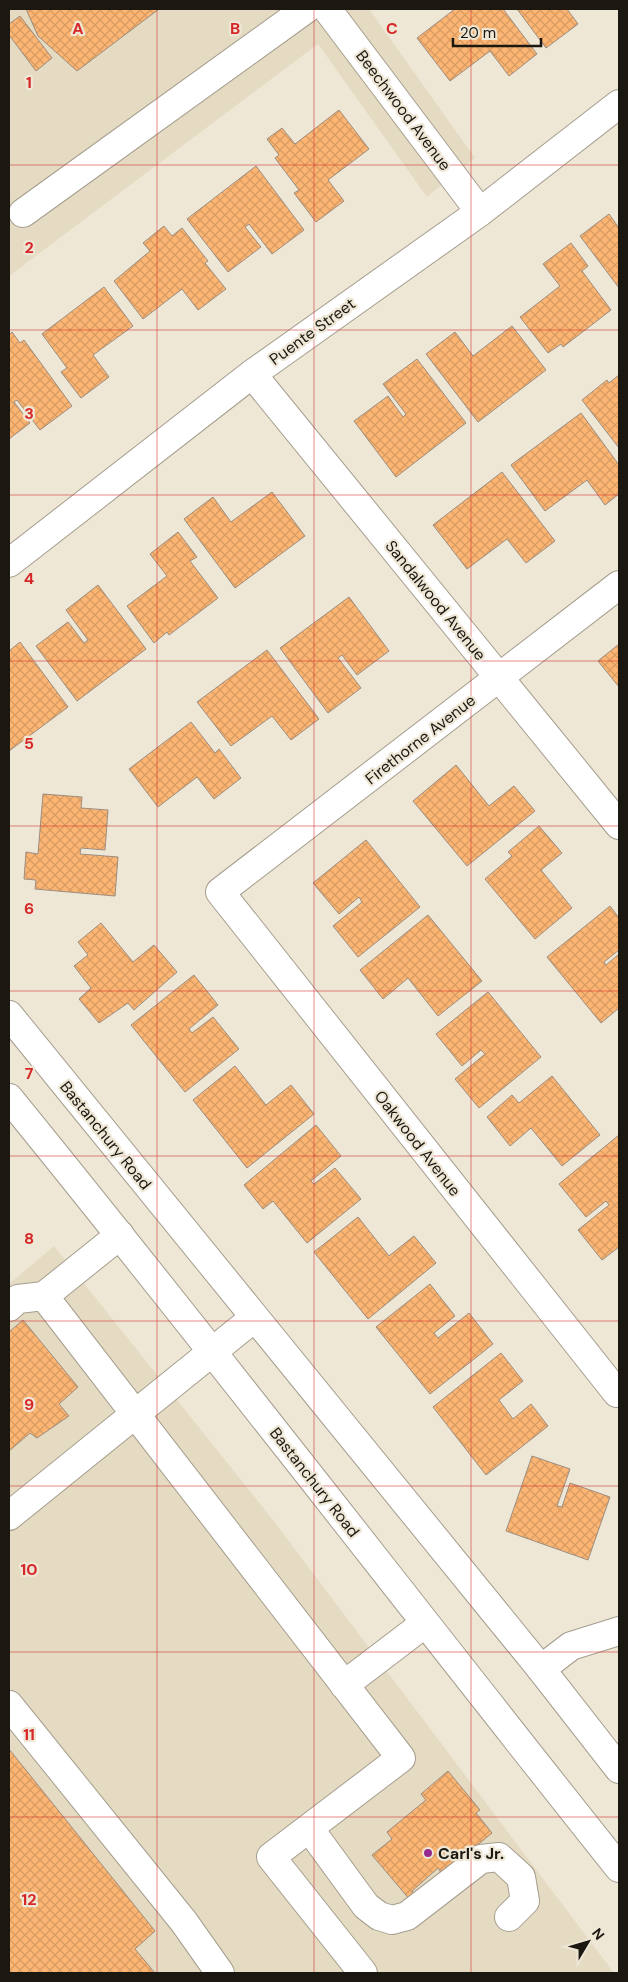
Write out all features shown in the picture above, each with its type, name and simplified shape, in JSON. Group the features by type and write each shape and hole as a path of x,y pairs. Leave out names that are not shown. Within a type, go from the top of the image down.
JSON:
{"street":[{"path":"24,213 306,9"},
{"name":"Beechwood Avenue","path":"327,9 480,212"},
{"name":"Puente Street","path":"9,563 252,374 480,212 619,104"},
{"name":"Sandalwood Avenue","path":"252,374 619,825"},
{"name":"Firethorne Avenue","path":"220,892 619,585"},
{"name":"Oakwood Avenue","path":"220,892 618,1392"},
{"name":"Bastanchury Road","path":"9,1015 619,1769"},
{"name":"Bastanchury Road","path":"9,1098 213,1351 424,1624 619,1868"},
{"path":"9,1307 18,1299 44,1296 120,1235"},
{"path":"44,1296 401,1758 271,1857 363,1973"},
{"path":"9,1516 254,1318"},
{"path":"344,1685 424,1624"},
{"path":"540,1669 570,1646 619,1630"},
{"path":"9,1705 184,1922 220,1973"},
{"path":"309,1828 366,1906 378,1916 392,1920 407,1916 481,1859 499,1857 521,1877 525,1901 509,1917"}],"shaded area":[{"path":"9,9 369,9 475,158 427,197 318,44 9,276"},
{"path":"54,1246 273,1520 614,1973 9,1973 9,1284"}],"building":[{"path":"26,9 159,9 77,71 38,36"},
{"path":"455,9 503,9 537,54 509,76 490,51 450,81 417,38"},
{"path":"517,9 567,9 578,24 546,48"},
{"path":"20,16 52,58 36,71 9,35 9,24"},
{"path":"339,110 369,149 328,180 344,201 316,222 294,193 299,190 275,158 279,155 267,139 282,128 295,144"},
{"path":"256,166 304,230 272,254 249,224 245,227 261,247 228,272 187,219"},
{"path":"609,214 619,228 619,288 580,236"},
{"path":"164,226 172,236 182,228 208,261 205,263 226,289 198,310 182,289 143,319 114,281 150,251 143,243"},
{"path":"571,243 588,266 582,271 611,310 563,347 561,344 548,353 520,317 560,286 543,264"},
{"path":"104,287 133,326 93,355 109,377 81,398 61,372 67,368 42,334"},
{"path":"512,326 546,370 478,422 426,354 455,332 473,356"},
{"path":"12,332 20,343 24,340 72,406 40,430 17,400 14,402 30,423 9,439 9,335"},
{"path":"417,359 466,423 396,477 354,421 388,396 403,417 406,414 383,384"},
{"path":"619,375 619,448 582,400 607,380 609,383"},
{"path":"581,413 619,465 619,494 605,505 587,480 545,511 511,465"},
{"path":"502,472 555,541 526,563 507,539 467,569 433,525"},
{"path":"272,492 305,536 235,588 184,519 213,497 231,522"},
{"path":"178,532 197,557 190,561 218,598 169,635 167,632 154,643 127,606 167,576 150,554"},
{"path":"98,585 146,649 77,701 36,646 68,622 84,643 88,640 66,610"},
{"path":"349,597 389,651 357,675 342,655 338,658 361,688 328,713 280,648"},
{"path":"20,642 68,707 9,751 9,651"},
{"path":"619,644 619,687 598,661"},
{"path":"267,650 319,719 291,740 272,716 231,746 197,702"},
{"path":"191,722 215,753 219,749 241,778 214,799 197,777 158,807 129,769"},
{"path":"456,765 489,806 514,786 535,811 467,866 413,801"},
{"path":"43,794 82,797 81,808 108,810 105,850 81,848 80,854 118,857 115,896 35,889 36,880 24,879 26,852 38,854"},
{"path":"539,826 562,853 541,870 572,908 535,939 485,879 512,856 508,852"},
{"path":"366,840 420,907 358,957 333,926 362,902 359,897 339,914 313,883"},
{"path":"610,906 619,918 619,950 604,962 606,965 619,954 619,1008 601,1023 547,957"},
{"path":"428,915 482,981 438,1016 408,978 383,999 360,970"},
{"path":"101,923 133,962 154,945 177,972 134,1010 128,1003 99,1023 79,999 91,988 74,966 88,955 78,942"},
{"path":"194,975 218,1005 189,1029 192,1033 213,1017 239,1049 185,1092 131,1025"},
{"path":"488,992 541,1057 479,1108 455,1079 485,1054 481,1050 462,1066 436,1034"},
{"path":"235,1066 266,1105 291,1085 314,1114 247,1168 193,1100"},
{"path":"552,1076 600,1135 562,1166 531,1128 510,1146 487,1117 512,1095 519,1103"},
{"path":"316,1125 341,1156 311,1181 314,1184 335,1168 361,1199 307,1243 273,1201 263,1209 244,1185"},
{"path":"619,1135 619,1247 602,1260 578,1230 609,1205 606,1201 586,1217 559,1184"},
{"path":"358,1217 389,1256 414,1236 436,1263 368,1319 314,1252"},
{"path":"430,1284 455,1316 434,1333 438,1338 469,1313 493,1344 430,1394 376,1327"},
{"path":"23,1320 78,1387 59,1404 69,1416 37,1438 30,1433 9,1451 9,1332"},
{"path":"501,1353 523,1381 499,1400 513,1419 531,1404 548,1426 486,1475 433,1407"},
{"path":"532,1456 570,1469 557,1506 562,1507 570,1483 610,1497 588,1560 506,1531"},
{"path":"9,1749 155,1931 135,1949 155,1973 9,1973"},
{"path":"448,1771 480,1810 476,1813 492,1833 442,1874 438,1868 412,1891 421,1902 416,1907 372,1855 392,1839 387,1832 426,1800 421,1794"}],"place":[{"name":"Carl's Jr.","path":"428,1853"}]}
